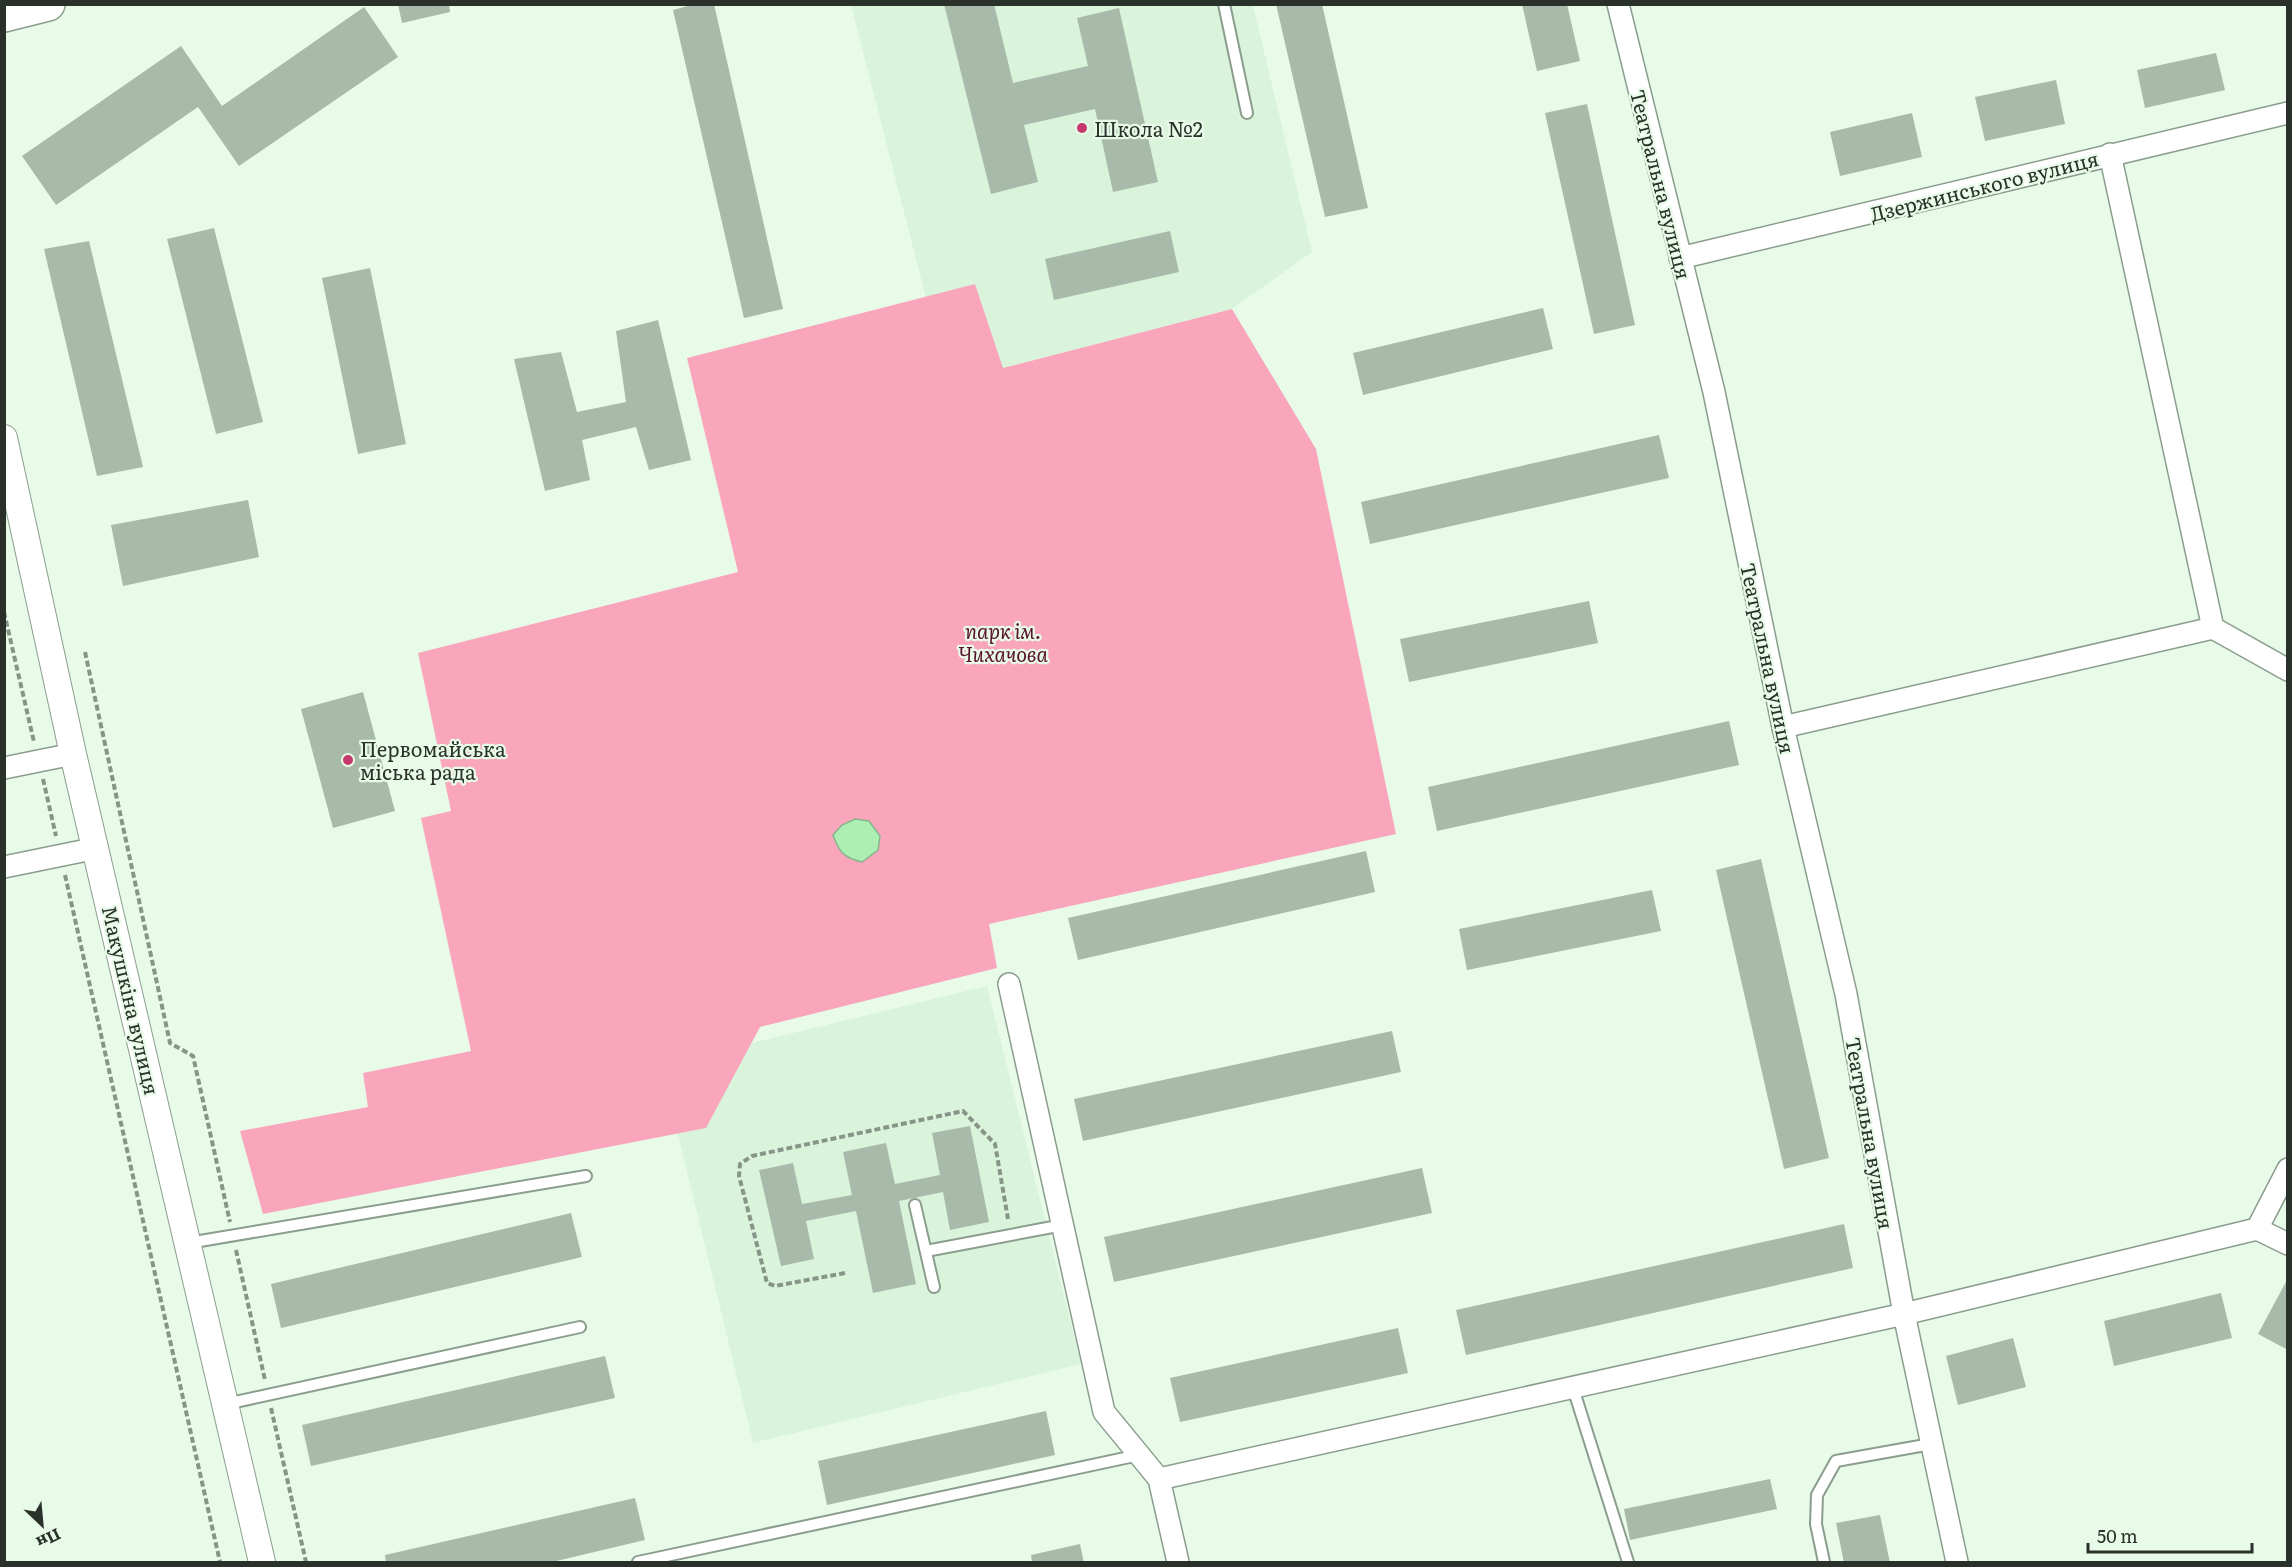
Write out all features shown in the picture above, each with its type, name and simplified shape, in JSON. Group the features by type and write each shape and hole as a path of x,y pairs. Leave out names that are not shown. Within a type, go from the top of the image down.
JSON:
{"main road":[{"path":"4,15 48,4"}],"street":[{"name":"Театральна вулиця","path":"1618,4 1713,392 1783,727 1846,994 1904,1314 1957,1563"},
{"name":"Дзержинського вулиця","path":"1680,258 2288,113"},
{"path":"2110,154 2213,628"},
{"name":"Макушкіна вулиця","path":"4,438 73,754 97,848 262,1563"},
{"path":"1783,727 2213,628 2288,670"},
{"path":"4,768 73,754"},
{"path":"4,867 97,848"},
{"path":"1009,984 1104,1412 1159,1479 1178,1563"},
{"path":"2257,1229 2288,1169"},
{"path":"1159,1479 1904,1314 2257,1229 2288,1244"}],"lane":[{"path":"1224,4 1247,113"},
{"path":"188,1244 586,1176"},
{"path":"915,1205 934,1287"},
{"path":"926,1251 1063,1225"},
{"path":"225,1404 580,1327"},
{"path":"1573,1388 1628,1563"},
{"path":"1824,1563 1816,1524 1817,1495 1836,1461 1931,1444"},
{"path":"638,1563 1139,1454"}],"path":[{"path":"4,612 220,1563"},
{"path":"85,652 148,952 170,1043 193,1056 306,1563"},
{"path":"845,1273 775,1286 767,1283 739,1176 740,1164 752,1156 963,1111 995,1144 1011,1235"}],"shaded area":[{"name":"Школа №2","path":"851,5 1253,5 1312,252 1232,309 1003,368 975,284 926,298"},
{"path":"855,819 869,821 880,836 878,850 862,862 843,853 833,835 842,825"},
{"path":"987,986 1081,1364 753,1443 661,1065"}],"green space":[{"name":"парк ім. Чихачова","path":"975,284 1003,368 1232,309 1316,449 1396,834 989,924 997,968 760,1027 706,1128 263,1214 240,1131 368,1107 363,1073 471,1051 421,818 451,811 418,653 738,572 687,358"}],"building":[{"path":"398,4 449,4 450,12 402,23"},
{"path":"695,4 714,4 783,309 744,318 673,10"},
{"path":"944,4 994,4 1013,83 1088,66 1077,18 1119,8 1158,182 1113,192 1095,109 1024,125 1038,182 991,194"},
{"path":"1276,4 1322,4 1368,208 1325,217"},
{"path":"1522,4 1567,4 1580,61 1537,71"},
{"path":"364,7 398,57 239,166 198,107 56,205 22,156 181,46 222,106"},
{"path":"2216,53 2225,90 2145,108 2137,70"},
{"path":"2056,80 2065,124 1985,141 1975,97"},
{"path":"1587,104 1635,325 1594,334 1545,113"},
{"path":"1912,113 1922,157 1840,176 1830,132"},
{"path":"214,228 263,422 216,434 167,239"},
{"path":"1170,231 1179,272 1054,300 1045,259"},
{"path":"89,241 143,467 97,476 44,249"},
{"path":"370,268 406,444 358,454 322,278"},
{"path":"1543,308 1553,349 1363,395 1353,353"},
{"path":"658,320 691,460 649,470 636,427 582,440 590,480 545,491 514,359 561,352 577,412 626,402 616,331"},
{"path":"1659,435 1669,478 1370,544 1361,502"},
{"path":"248,500 259,557 123,586 111,525"},
{"path":"1589,601 1598,643 1409,682 1400,639"},
{"name":"Первомайська міська рада","path":"363,692 395,811 333,828 301,709"},
{"path":"1729,721 1739,765 1437,831 1428,787"},
{"path":"1366,851 1375,892 1078,960 1068,918"},
{"path":"1761,859 1829,1158 1784,1169 1716,870"},
{"path":"1652,890 1661,931 1467,970 1459,929"},
{"path":"1392,1031 1401,1072 1083,1141 1074,1099"},
{"path":"970,1126 989,1222 950,1230 943,1192 899,1201 916,1284 873,1293 856,1211 806,1221 814,1259 781,1266 759,1170 793,1163 802,1204 852,1195 843,1152 886,1143 895,1184 940,1175 932,1133"},
{"path":"1422,1168 1432,1213 1114,1282 1104,1237"},
{"path":"571,1213 582,1257 281,1328 271,1284"},
{"path":"1844,1224 1853,1268 1466,1355 1456,1310"},
{"path":"2288,1278 2288,1350 2258,1334"},
{"path":"2221,1293 2232,1338 2114,1366 2104,1321"},
{"path":"1398,1328 1408,1373 1180,1422 1170,1378"},
{"path":"2013,1338 2026,1387 1958,1405 1946,1356"},
{"path":"605,1356 615,1398 311,1466 302,1425"},
{"path":"1046,1411 1055,1455 827,1505 818,1461"},
{"path":"1770,1479 1777,1509 1630,1540 1624,1509"},
{"path":"635,1498 645,1540 548,1563 386,1563 385,1555"},
{"path":"1880,1515 1890,1563 1844,1563 1836,1523"},
{"path":"1080,1544 1084,1563 1032,1563 1031,1555"}],"place":[{"name":"Школа №2","path":"1082,128"},
{"name":"Первомайська міська рада","path":"348,760"}]}
